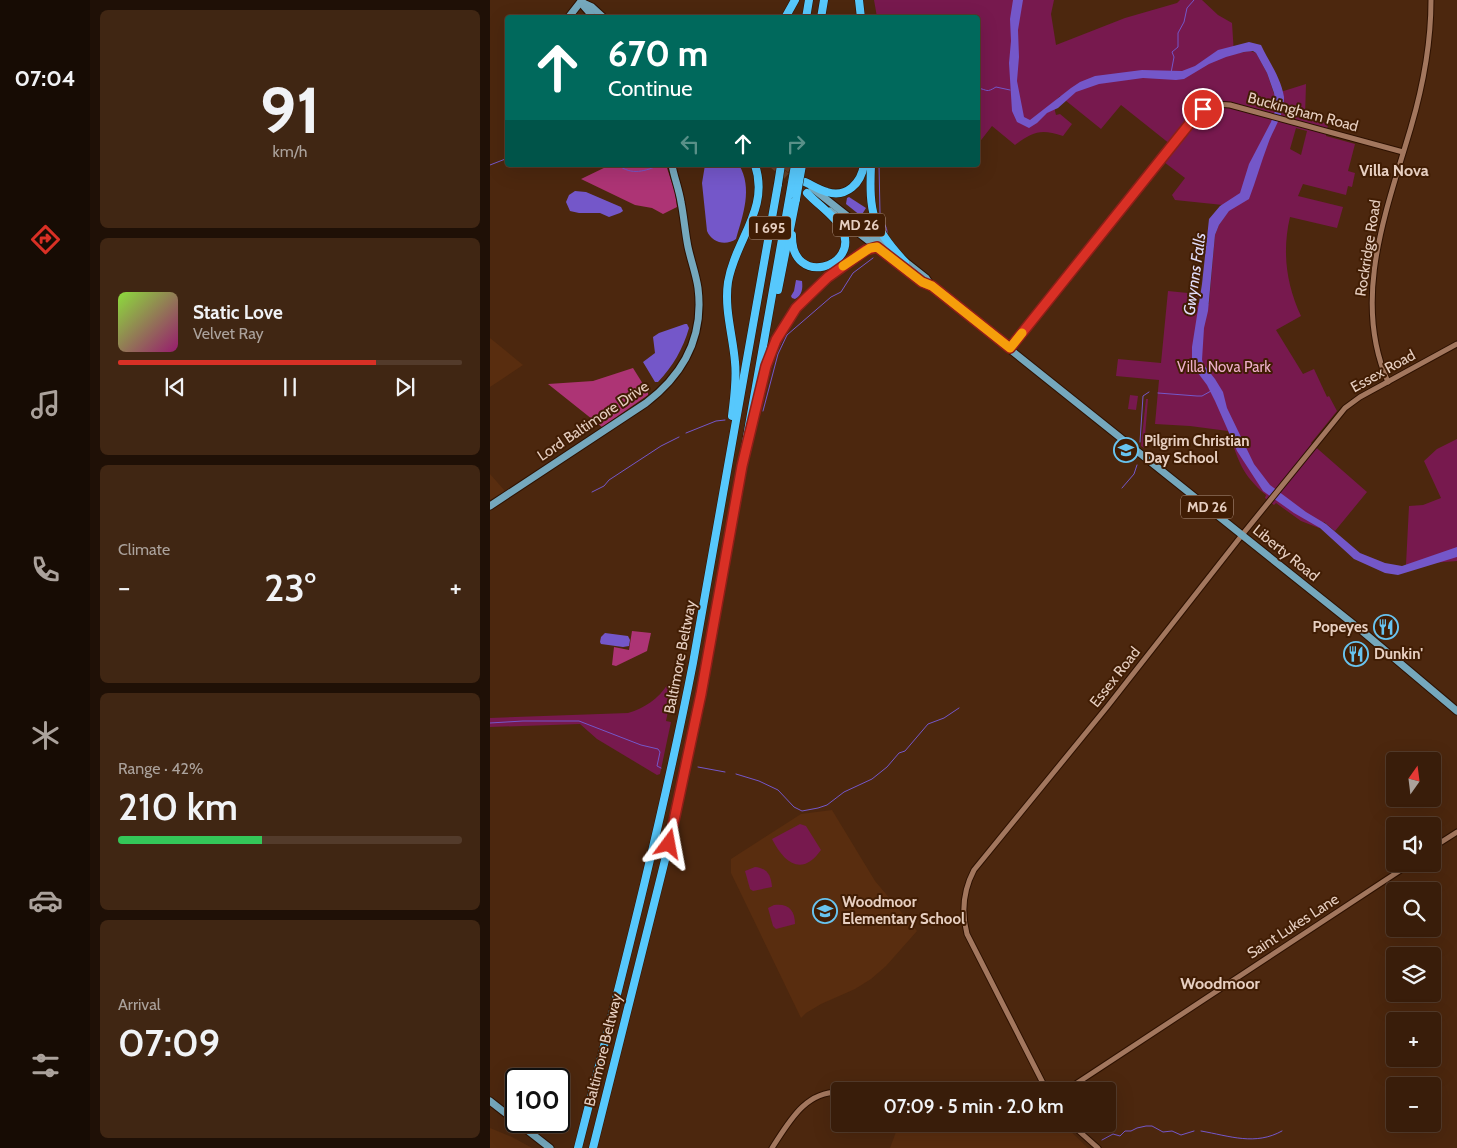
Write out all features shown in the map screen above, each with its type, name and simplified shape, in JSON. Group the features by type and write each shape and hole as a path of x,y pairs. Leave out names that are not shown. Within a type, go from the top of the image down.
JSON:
{"highway":[{"path":"787,15 795,0"},
{"path":"807,15 810,0"},
{"path":"822,15 824,0"},
{"path":"859,0 861,15"},
{"path":"723,495 736,384 728,286 734,261 757,205 759,186 755,167"},
{"name":"Baltimore Beltway","path":"578,1148 673,763 693,664 780,167"},
{"name":"Baltimore Beltway","path":"593,1148 669,844 710,650 742,466 793,196 795,167"},
{"path":"801,167 793,196 792,244 794,252 805,264 818,268 826,267 842,254 845,244 842,229 832,216 818,205 804,186"},
{"path":"804,186 837,194 845,192 858,182 864,167"},
{"path":"871,167 871,202 875,222 882,236 905,262"},
{"path":"742,466 792,217"},
{"path":"757,398 776,340 796,308 828,277 866,250 877,247"}],"main road":[{"path":"570,15 580,1"},
{"path":"580,1 592,15"},
{"path":"580,1 592,7 601,15"},
{"name":"Lord Baltimore Drive","path":"490,506 651,399 663,390 685,361 697,329 699,296 687,241 682,205 672,167"},
{"name":"Liberty Road","path":"804,186 877,247 922,282 932,286"},
{"name":"Liberty Road","path":"804,186 926,278 932,286 1362,631 1457,711"},
{"path":"490,1101 550,1148"}],"street":[{"name":"Rockridge Road","path":"1388,382 1380,361 1374,336 1373,280 1389,199 1422,82 1429,39 1431,0"},
{"name":"Buckingham Road","path":"1010,348 1197,115 1210,106 1222,104 1273,116 1403,152"},
{"name":"Essex Road","path":"1042,1082 967,934 963,905 971,877 981,861 1101,715 1242,535 1345,408 1360,397 1457,344"},
{"path":"1441,842 1457,832"},
{"name":"Saint Lukes Lane","path":"1079,1082 1398,872"},
{"path":"772,1148 802,1106 817,1096 831,1093"},
{"path":"1080,1132 1098,1148"}],"shaded area":[{"name":"Gwynns Falls","path":"1013,0 1023,0 1018,30 1019,57 1017,81 1024,117 1030,120 1071,88 1095,76 1142,70 1182,71 1195,66 1218,50 1249,42 1261,45 1280,83 1284,97 1283,109 1268,144 1249,199 1229,211 1219,225 1215,235 1202,360 1223,392 1227,408 1254,464 1270,485 1306,512 1326,524 1360,553 1385,563 1402,566 1457,547 1457,557 1398,575 1385,573 1354,559 1320,528 1294,513 1263,491 1237,451 1207,385 1195,369 1192,361 1192,347 1202,284 1209,219 1220,206 1240,193 1249,164 1275,111 1274,93 1267,73 1256,53 1253,51 1244,52 1226,57 1209,64 1184,79 1143,78 1099,84 1076,92 1058,108 1047,113 1029,128 1017,122 1012,111 1009,63 1010,19"},
{"path":"606,167 667,167 675,192 677,207 663,214 652,208 635,205 581,179"},
{"path":"705,167 740,167 746,192 736,239 724,243 716,241 709,235 702,183"},
{"path":"575,191 586,192 621,207 623,211 609,217 600,213 570,211 566,202 569,195"},
{"path":"849,197 866,208 861,216 846,204"},
{"path":"796,280 802,281 802,292 795,299 791,296"},
{"path":"685,324 689,328 681,350 663,376 658,382 655,382 643,362 655,353 653,337"},
{"path":"490,338 523,365 490,387"},
{"path":"633,368 648,395 602,427 548,384 593,381"},
{"path":"490,474 505,491 490,500"},
{"path":"632,631 651,633 647,651 616,666 612,665 614,647 629,650"},
{"path":"605,633 628,636 630,640 629,646 601,644 601,637"},
{"name":"Woodmoor Elementary School","path":"832,810 875,881 917,931 886,966 871,979 855,989 821,1004 801,1018 731,873 731,859 801,814"},
{"path":"490,1128 512,1137 532,1148 490,1148"},
{"path":"896,1132 1071,1132 1088,1148 890,1148"}],"green space":[{"name":"Villa Nova Park","path":"874,0 1054,0 1051,14 1056,45 1125,18 1177,3 1180,0 1202,0 1218,15 1232,23 1234,54 1250,51 1256,53 1267,73 1274,94 1306,84 1305,117 1328,124 1326,136 1355,144 1348,171 1355,173 1352,187 1348,186 1346,195 1303,184 1298,196 1343,207 1337,228 1290,217 1286,242 1287,267 1292,292 1301,316 1276,330 1303,374 1314,369 1327,397 1329,396 1337,411 1311,443 1367,492 1335,531 1324,522 1319,528 1301,521 1276,503 1274,505 1265,498 1266,495 1251,480 1242,466 1228,431 1155,424 1159,380 1116,376 1118,359 1161,363 1168,291 1198,294 1197,303 1209,304 1215,235 1229,210 1223,205 1175,200 1172,195 1185,178 1164,162 1175,148 1121,105 1101,129 1060,96 1053,103 1056,115 1060,114 1072,124 1063,136 1043,132 1033,134 1015,145 992,126 980,141 980,15 877,15","holes":["1296,128 1307,131 1301,155 1290,149"]},
{"path":"1130,395 1138,396 1136,410 1128,409"},
{"path":"1146,399 1148,399 1144,448 1141,446"},
{"path":"1457,439 1457,561 1406,565 1409,506 1423,505 1441,498 1424,461 1437,449"},
{"path":"668,684 673,687 666,721 671,722 660,774 657,775 597,739 580,724 490,727 490,718 628,713 651,702"},
{"path":"800,824 806,826 821,850 807,863 800,865 794,864 782,855 772,839"},
{"path":"755,867 763,869 768,873 772,887 753,891 750,889 745,871"},
{"path":"774,905 783,905 790,908 794,915 795,924 776,929 773,926 768,908"}],"waterway":[{"path":"1171,73 1174,57 1172,52 1178,47 1178,33 1184,22 1187,8 1194,0"},
{"path":"980,89 989,90 996,87 1010,90"},
{"path":"490,165 505,159"},
{"path":"621,167 633,171 644,171 655,167"},
{"path":"879,167 880,213 887,234"},
{"path":"763,411 778,354 787,335 831,297 841,292 853,273 873,258"},
{"path":"1158,393 1202,396 1211,391"},
{"path":"1140,442 1143,396 1149,392"},
{"path":"686,433 716,421 725,420"},
{"path":"592,492 604,486 609,480 661,446 679,437"},
{"path":"1122,488 1134,474 1137,465"},
{"path":"736,774 759,781 778,790 794,807 802,811 818,808 827,805 844,792 872,779 887,767 899,753 905,751 928,724 944,718 959,708"},
{"path":"490,723 579,721 641,745 658,749 660,752 657,766 661,768"},
{"path":"698,767 725,772"},
{"path":"1102,1140 1113,1134 1120,1136 1125,1131 1146,1126 1152,1126 1163,1132 1172,1131 1181,1135 1194,1131"},
{"path":"1201,1131 1252,1139 1272,1136 1282,1131"}],"tunnel":[{"path":"775,167 796,184"},
{"path":"787,167 796,175"}],"slow traffic":[{"path":"843,266 870,248 877,247 922,282 932,286 1010,348 1022,333"}],"place":[{"name":"Pilgrim Christian Day School","path":"1126,450"},
{"name":"Popeyes","path":"1386,627"},
{"name":"Dunkin'","path":"1356,654"},
{"name":"Woodmoor Elementary School","path":"825,911"}],"district":[{"name":"Villa Nova","path":"1394,170"},
{"name":"Woodmoor","path":"1220,983"}],"route":[{"path":"669,844 699,708 742,466 757,398 776,340 796,308 828,277 866,250 877,247 922,282 932,286 1010,348 1203,109"}]}
